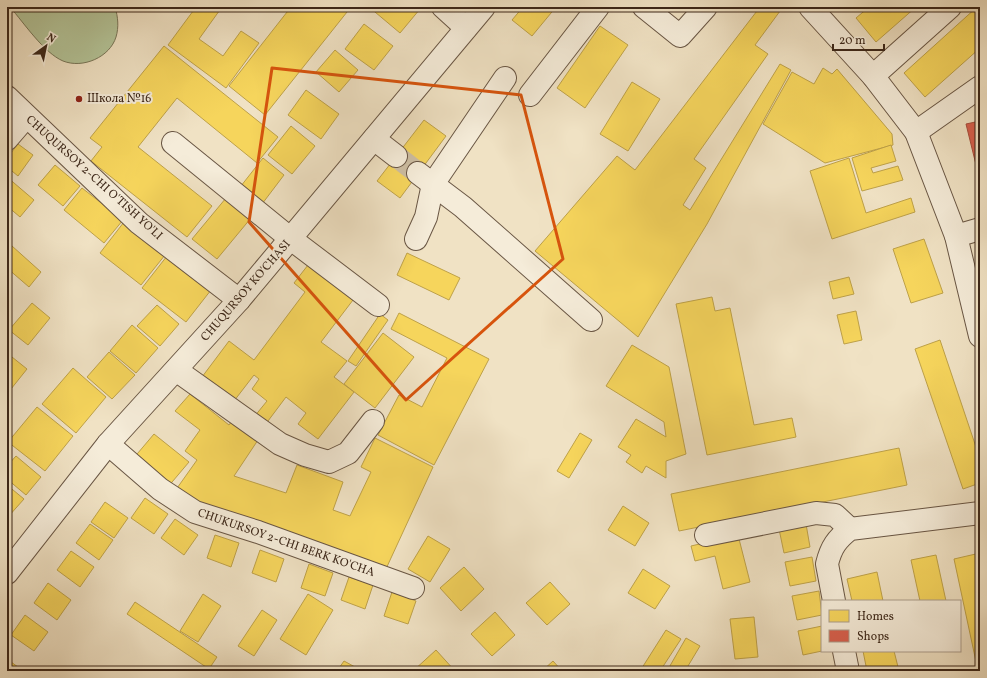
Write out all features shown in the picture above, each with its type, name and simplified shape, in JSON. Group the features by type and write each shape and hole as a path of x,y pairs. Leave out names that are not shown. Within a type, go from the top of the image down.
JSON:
{"street":[{"path":"443,7 466,28"},
{"name":"CHUQURSOY KO'CHASI","path":"7,573 108,444 239,300 484,7"},
{"path":"530,95 598,7"},
{"path":"646,8 680,36 706,7"},
{"path":"873,76 950,7"},
{"path":"816,9 873,76 916,132 956,236 980,336"},
{"path":"416,239 426,217 426,178 505,78"},
{"path":"916,132 980,87"},
{"name":"CHUQURSOY 2-CHI O'TISH YO'LI","path":"7,98 139,223 239,300"},
{"path":"7,139 26,117"},
{"path":"374,140 396,156"},
{"path":"173,143 291,239 378,305"},
{"path":"426,178 464,207 591,320"},
{"path":"956,236 980,229"},
{"path":"176,370 280,444 305,455 329,462 348,453 373,421"},
{"name":"CHUKURSOY 2-CHI BERK KO'CHA","path":"108,444 160,489 195,512 266,534 413,588"},
{"path":"706,535 816,513 835,515 850,529"},
{"path":"834,600 827,564 828,559 836,540 850,529 980,513"},
{"path":"844,652 848,671"}],"highlighted area":[{"path":"272,68 521,95 563,259 406,400 249,222"}],"green space":[{"path":"10,7 115,7 118,30 113,44 95,60 71,63 56,57 42,45"}],"building: Homes":[{"path":"196,7 222,7 199,39 223,56 241,31 259,43 226,88 168,45"},
{"path":"291,7 351,7 265,115 229,86"},
{"path":"369,7 417,7 420,9 400,33"},
{"path":"523,7 556,7 532,36 512,20"},
{"path":"760,7 783,7 755,45 768,54 694,159 706,168 683,205 690,210 780,64 791,70 707,224 638,337 535,251 617,156 635,170"},
{"path":"869,7 916,7 876,42 856,18"},
{"path":"977,7 980,7 980,48 925,97 904,73"},
{"path":"364,24 393,46 374,70 345,49"},
{"path":"600,26 628,45 585,108 557,88"},
{"path":"164,46 278,137 257,163 177,98 138,147 212,206 187,237 91,161 102,147 90,138"},
{"path":"335,50 358,70 339,92 316,72"},
{"path":"823,68 832,74 837,69 892,134 893,145 825,163 763,124 792,72 814,84"},
{"path":"632,82 660,99 628,151 600,134"},
{"path":"306,90 339,114 321,139 288,115"},
{"path":"424,120 446,136 400,198 377,181"},
{"path":"291,126 315,146 292,174 268,155"},
{"path":"18,144 33,155 18,176 7,167 7,158"},
{"path":"891,145 896,161 871,168 873,173 898,166 903,180 862,191 852,158"},
{"path":"263,158 284,175 259,208 237,191"},
{"path":"849,158 866,213 911,198 915,212 832,239 810,171"},
{"path":"55,165 80,186 63,206 38,185"},
{"path":"7,177 34,200 20,217 7,206"},
{"path":"82,188 123,220 104,243 64,210"},
{"path":"226,198 251,218 217,259 192,239"},
{"path":"124,222 165,255 141,285 100,253"},
{"path":"924,239 943,293 911,303 893,249"},
{"path":"12,246 41,272 29,287 7,268 7,252"},
{"path":"407,253 460,278 449,300 397,275"},
{"path":"167,256 211,290 186,322 142,288"},
{"path":"308,265 353,300 321,342 347,361 334,377 354,392 318,439 298,424 306,413 286,397 265,425 254,417 267,401 252,389 259,379 254,375 234,401 202,377 229,341 254,360 305,292 294,283"},
{"path":"849,277 854,294 833,299 829,282"},
{"path":"712,297 715,311 730,308 754,425 792,418 796,437 707,455 676,304"},
{"path":"32,303 50,318 28,345 9,330"},
{"path":"157,305 179,324 160,346 137,326"},
{"path":"856,311 862,340 844,344 837,315"},
{"path":"399,313 489,359 434,465 378,435 399,395 422,407 447,358 391,329"},
{"path":"380,314 388,320 356,366 348,361"},
{"path":"132,325 158,348 136,373 110,351"},
{"path":"383,333 414,357 375,408 344,384"},
{"path":"940,340 980,459 980,483 963,489 915,349"},
{"path":"632,345 669,367 686,454 666,461 666,478 646,466 642,473 626,462 631,455 618,447 636,419 666,437 664,422 606,386"},
{"path":"109,352 135,375 112,399 87,377"},
{"path":"7,353 27,369 7,394"},
{"path":"73,368 106,397 76,433 42,404"},
{"path":"190,394 229,425 234,418 260,437 234,476 286,493 297,465 343,482 333,510 350,516 371,472 361,467 375,438 433,467 385,571 195,507 175,491 197,460 185,451 200,430 175,411"},
{"path":"37,407 73,436 45,471 8,442"},
{"path":"580,433 592,440 569,478 557,471"},
{"path":"154,434 189,462 167,488 132,460"},
{"path":"899,448 907,485 679,531 671,494"},
{"path":"16,456 41,477 26,495 7,479 7,466"},
{"path":"7,485 24,499 8,517 7,516"},
{"path":"145,498 168,514 154,534 131,518"},
{"path":"105,502 128,518 114,538 91,522"},
{"path":"623,506 649,523 635,546 608,530"},
{"path":"175,519 198,535 184,555 161,538"},
{"path":"90,524 113,540 99,560 76,543"},
{"path":"806,524 810,547 784,553 779,529"},
{"path":"215,535 239,543 231,567 207,558"},
{"path":"738,535 750,582 723,589 715,556 695,561 691,546"},
{"path":"428,536 450,549 430,582 408,569"},
{"path":"260,550 284,559 276,582 252,573"},
{"path":"71,551 94,567 80,587 57,570"},
{"path":"980,553 980,671 978,671 954,559"},
{"path":"936,555 946,600 920,600 911,560"},
{"path":"812,557 816,581 790,586 785,562"},
{"path":"309,564 333,573 325,596 301,588"},
{"path":"464,567 484,589 461,611 440,588"},
{"path":"643,569 670,586 655,609 628,593"},
{"path":"877,572 883,600 852,600 847,579"},
{"path":"349,577 373,585 365,609 341,600"},
{"path":"550,582 570,604 547,625 526,603"},
{"path":"48,583 71,600 57,620 34,603"},
{"path":"819,591 821,615 797,620 792,596"},
{"path":"392,592 416,601 408,624 384,616"},
{"path":"203,594 221,606 198,642 180,631"},
{"path":"308,594 333,610 306,655 280,639"},
{"path":"135,602 217,657 209,669 127,614"},
{"path":"262,610 277,620 254,656 238,646"},
{"path":"495,612 515,635 492,656 471,634"},
{"path":"25,615 48,632 34,651 11,635"},
{"path":"754,617 758,657 735,659 730,619"},
{"path":"821,626 821,651 803,655 798,631"},
{"path":"666,630 681,639 660,671 640,671"},
{"path":"686,638 700,646 685,671 667,671"},
{"path":"436,650 455,671 413,671"},
{"path":"863,652 894,652 899,671 867,671"},
{"path":"7,659 22,670 7,671"},
{"path":"344,661 355,667 352,671 337,671"},
{"path":"553,661 562,671 542,671"}],"building: Shops":[{"path":"980,121 980,181 966,124"}],"tunnel":[{"path":"396,156 418,173"}],"place":[{"name":"Школа №16","path":"79,99"}]}
